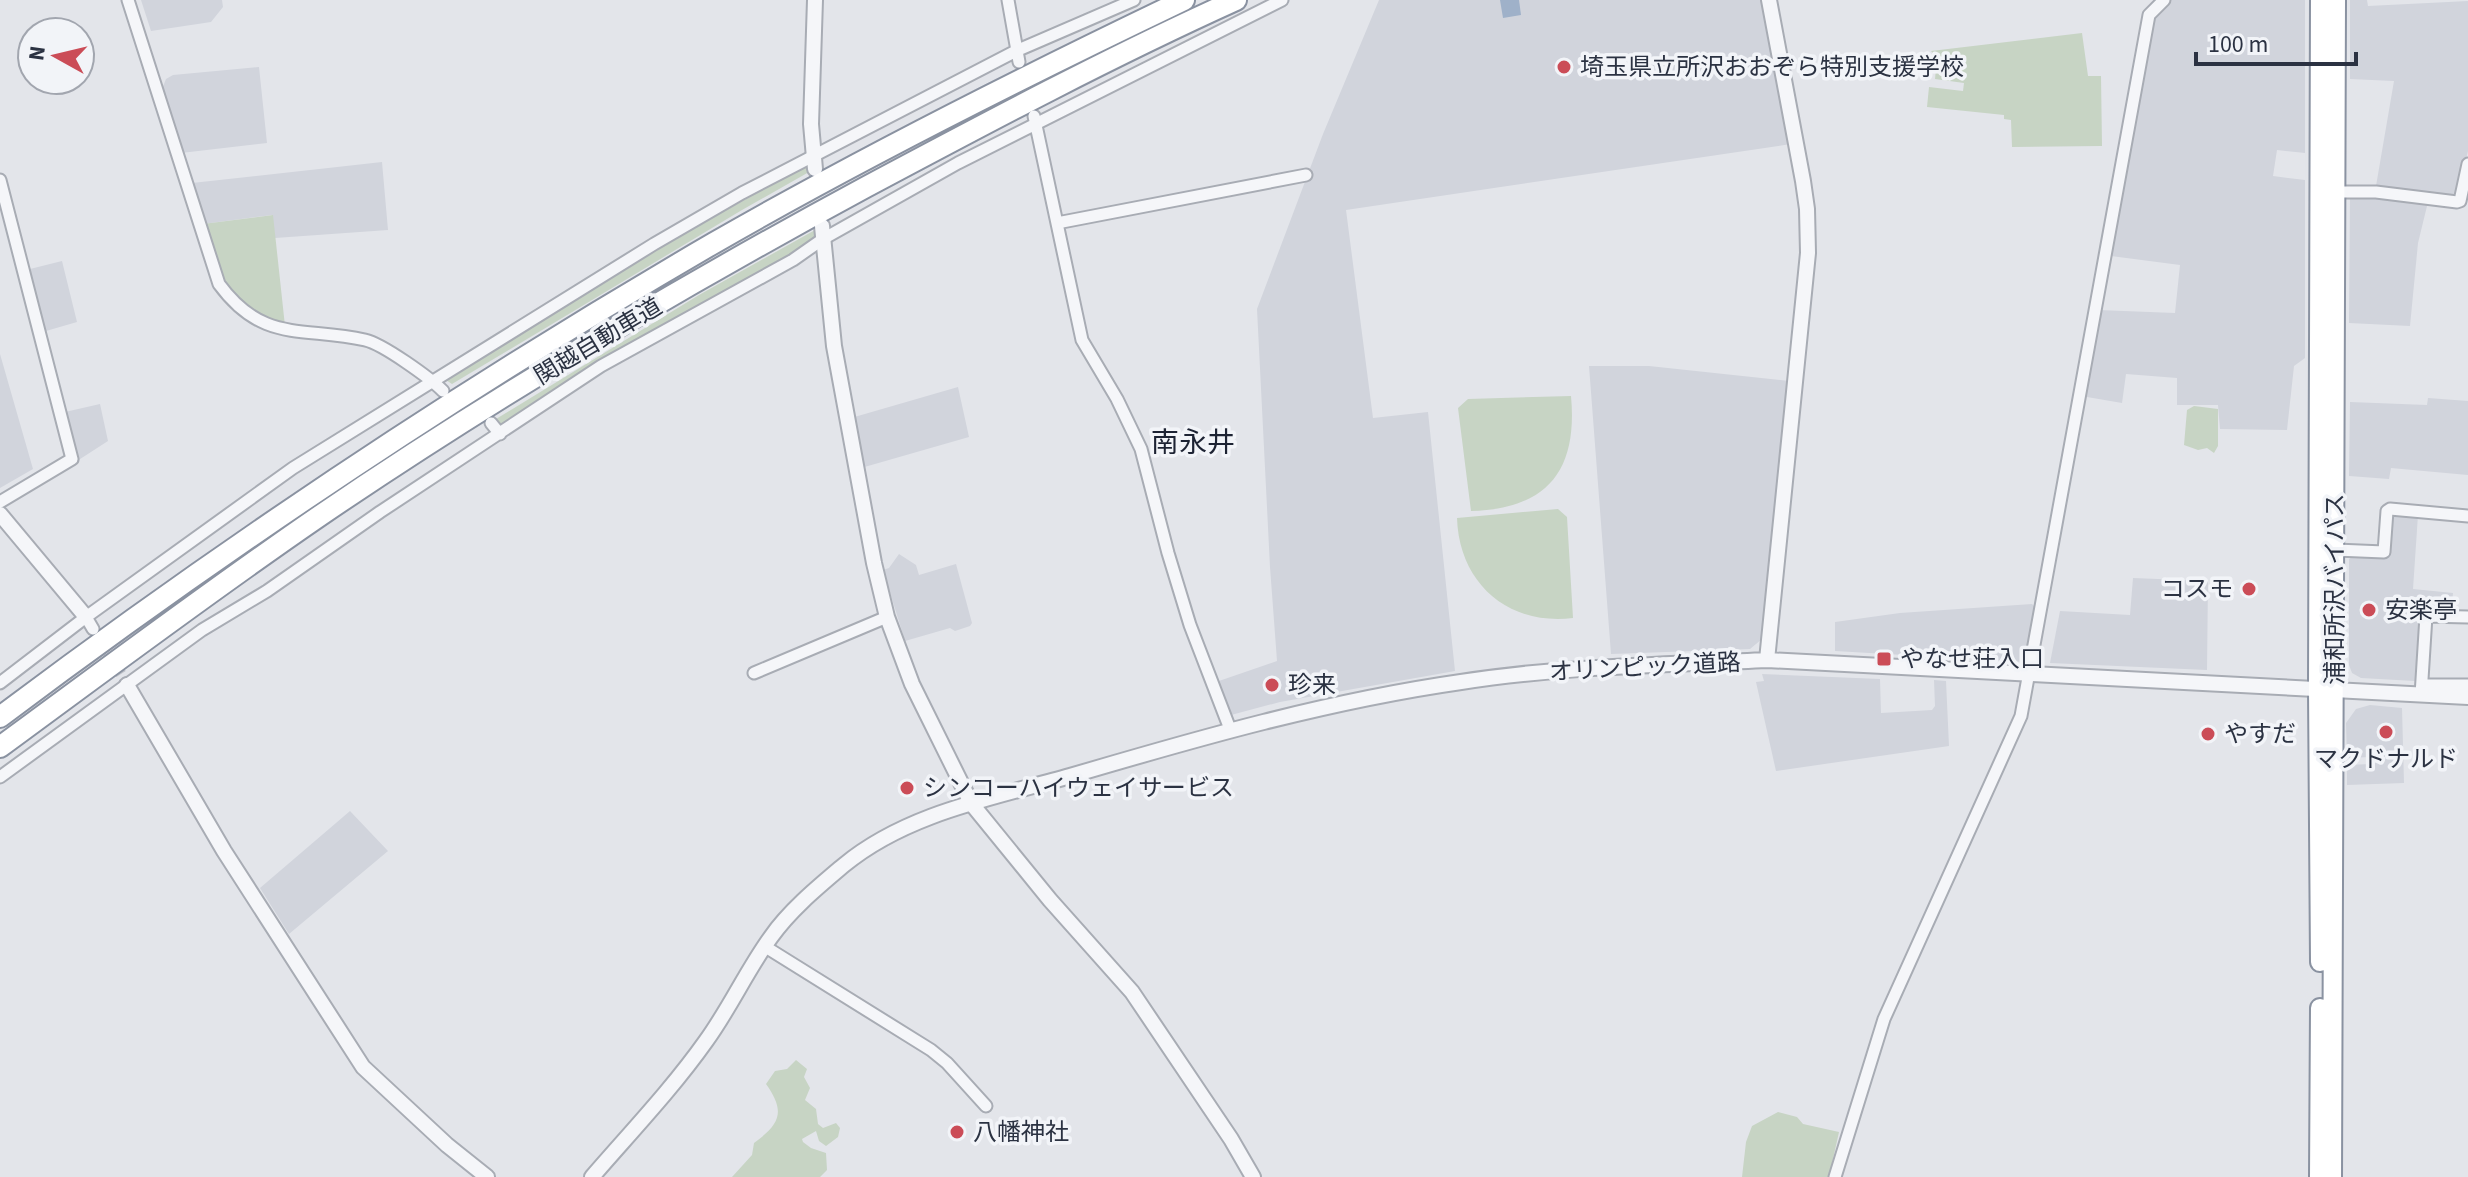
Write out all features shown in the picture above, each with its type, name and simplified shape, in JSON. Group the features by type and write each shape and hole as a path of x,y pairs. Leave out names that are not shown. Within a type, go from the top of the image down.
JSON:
{"highway":[{"name":"関越自動車道","path":"0,717 187,579 306,498 582,323 799,196 1019,80 1184,0"},
{"name":"関越自動車道","path":"0,747 320,516 580,351 805,219 1070,79 1236,0"},
{"name":"浦和所沢バイパス","path":"2320,0 2332,1177"},
{"name":"浦和所沢バイパス","path":"2319,1177 2326,689 2336,550 2336,0"}],"street":[{"path":"128,0 219,284 228,297 265,326 368,341 432,380 443,391"},
{"path":"814,163 811,84 815,0"},
{"path":"1008,0 1018,56"},
{"path":"0,683 89,623 293,468 729,200 814,163 1018,56 1134,0"},
{"path":"0,777 124,680 267,591 601,366 793,260 823,233 1035,120 1282,0"},
{"path":"1767,660 1808,253 1807,209 1769,0"},
{"path":"1835,1177 1884,1019 2021,716 2152,0"},
{"path":"2149,15 2164,0"},
{"path":"1035,120 1082,340 1117,399 1141,449 1190,625 1230,729"},
{"path":"2335,192 2376,192 2457,202 2460,201 2468,164"},
{"path":"1057,223 1306,175"},
{"path":"0,180 72,459 0,502"},
{"path":"823,233 834,346 874,563 887,617 912,684 971,803 1050,900 1132,992 1253,1177"},
{"path":"491,423 500,434"},
{"path":"2336,550 2384,552 2387,511 2390,509 2468,516"},
{"path":"0,514 89,623"},
{"path":"2468,617 2426,616 2422,690 2468,685"},
{"path":"754,673 887,617"},
{"name":"オリンピック道路","path":"592,1177 693,1059 764,946 794,910 870,846 897,831 971,803 1230,729 1363,698 1463,681 1588,668 1767,660 2326,689 2422,690 2468,697"},
{"path":"124,680 224,851 363,1067 447,1145 487,1177"},
{"path":"764,946 931,1050 986,1106"}],"shaded area":[{"path":"141,0 222,0 223,7 211,22 151,31"},
{"path":"1379,0 1763,0 1791,144 1346,210 1373,418 1428,412 1455,671 1280,702 1231,715 1216,682 1277,661 1257,309 1323,134"},
{"path":"2168,0 2305,0 2305,153 2277,150 2273,176 2305,180 2305,358 2294,366 2287,430 2220,429 2218,405 2177,405 2177,378 2126,374 2122,403 2087,397 2084,393 2098,310 2175,313 2180,265 2111,256 2154,17"},
{"path":"2350,0 2367,0 2368,6 2468,1 2468,151 2454,198 2376,186 2394,81 2350,79"},
{"path":"259,67 267,143 181,153 162,89 166,79 173,75"},
{"path":"382,162 388,230 275,238 272,215 203,224 192,183"},
{"path":"2375,195 2428,202 2418,243 2410,326 2349,323 2350,196"},
{"path":"62,261 77,322 46,331 30,269"},
{"path":"0,354 33,469 0,488"},
{"path":"1589,366 1649,366 1789,381 1762,639 1750,649 1611,654"},
{"path":"958,387 969,437 861,468 851,418"},
{"path":"2428,398 2468,401 2468,475 2391,468 2389,479 2349,476 2350,402 2427,405"},
{"path":"100,404 108,441 77,461 65,412"},
{"path":"2395,513 2418,515 2413,589 2453,593 2451,613 2423,610 2419,677 2415,681 2361,678 2352,673 2349,665 2349,559 2354,555 2386,558"},
{"path":"899,554 916,565 919,575 956,564 972,623 970,626 955,631 950,628 905,641 883,570 889,568"},
{"path":"2133,578 2208,581 2207,670 2050,663 2060,611 2130,615"},
{"path":"2032,604 2035,607 2024,662 1835,651 1835,622 1900,613"},
{"path":"1762,674 1880,679 1881,713 1932,710 1935,706 1934,680 1946,681 1949,746 1776,771 1756,682 1764,681"},
{"path":"2370,705 2402,708 2404,783 2347,785 2347,765 2371,764 2370,757 2347,758 2346,723 2356,709"},
{"path":"350,811 388,851 289,934 260,888"}],"green space":[{"path":"2082,33 2088,76 2101,76 2102,146 2012,147 2011,120 2004,119 2004,115 1927,107 1929,87 1963,91 1964,83 1935,79 1937,58 1931,51"},
{"path":"805,166 809,172 452,384 443,378 653,251"},
{"path":"273,215 285,326 266,319 239,300 222,274 203,224"},
{"path":"815,230 814,239 807,246 507,424 501,424 496,419 699,295"},
{"path":"1571,396 1569,446 1552,481 1537,494 1519,503 1471,511 1458,408 1468,399"},
{"path":"2194,406 2218,409 2218,446 2214,453 2207,448 2198,450 2184,445 2187,410"},
{"path":"1558,509 1567,517 1573,618 1549,619 1508,607 1477,580 1460,541 1457,518"},
{"path":"796,1060 807,1069 804,1077 810,1088 805,1100 816,1109 818,1124 823,1128 836,1123 840,1128 838,1137 826,1146 819,1141 816,1131 802,1139 811,1148 826,1153 827,1170 820,1177 732,1177 752,1155 754,1143 770,1130 777,1117 776,1102 766,1084 775,1071 787,1069"},
{"path":"1778,1112 1797,1117 1803,1124 1839,1132 1829,1177 1742,1177 1746,1142 1752,1126"}],"water":[{"path":"1500,0 1519,0 1521,15 1503,18"}],"tunnel":[{"path":"99,639 121,674"}],"place":[{"name":"埼玉県立所沢おおぞら特別支援学校","path":"1564,67"},
{"name":"コスモ","path":"2249,589"},
{"name":"安楽亭","path":"2369,610"},
{"name":"やなせ荘入口","path":"1884,659"},
{"name":"珍来","path":"1272,685"},
{"name":"マクドナルド","path":"2386,732"},
{"name":"やすだ","path":"2208,734"},
{"name":"シンコーハイウェイサービス","path":"907,788"},
{"name":"八幡神社","path":"957,1132"}],"district":[{"name":"南永井","path":"1193,442"}]}
